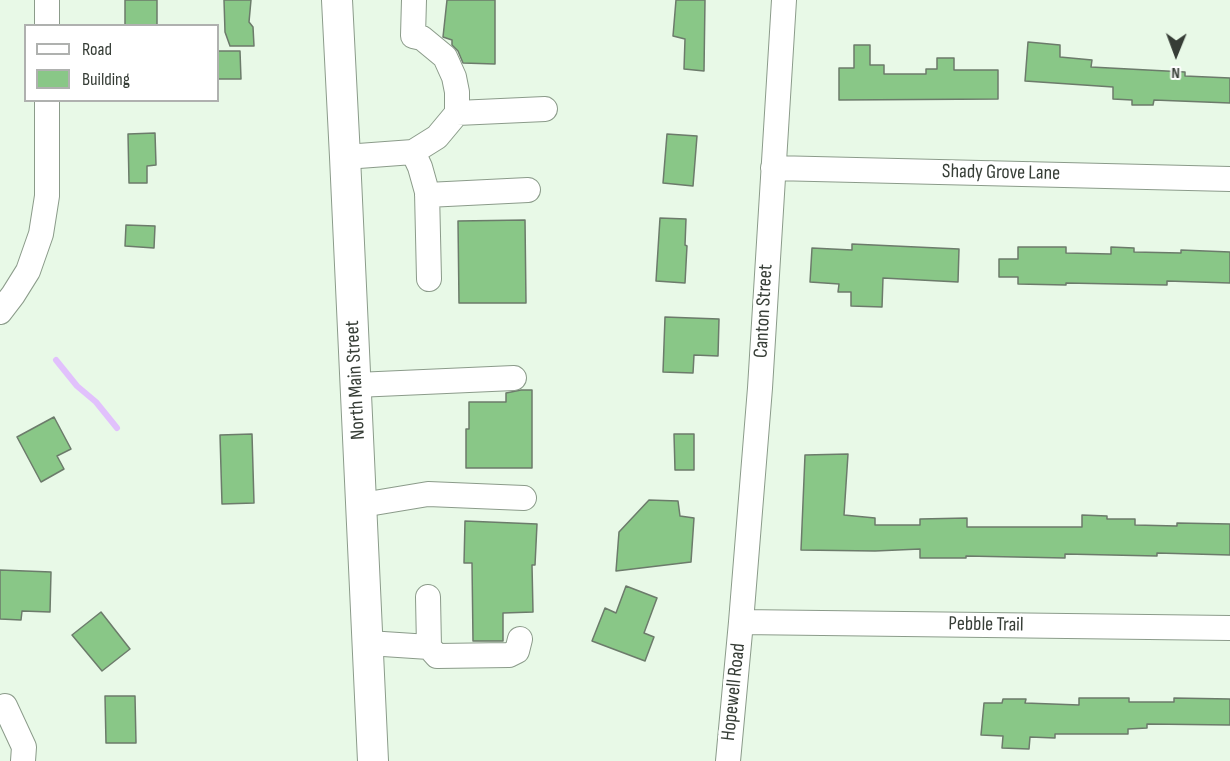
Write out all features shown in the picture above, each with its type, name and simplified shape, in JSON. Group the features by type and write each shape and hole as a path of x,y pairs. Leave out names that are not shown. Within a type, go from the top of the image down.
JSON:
{"main road":[{"name":"North Main Street","path":"337,0 373,761"}],"street":[{"path":"47,0 47,24"},
{"path":"345,157 413,152 438,137 456,113 457,92 446,57 422,38 414,36 414,0"},
{"name":"Canton Street","path":"741,622 760,388 784,0"},
{"path":"0,312 14,295 28,271 41,234 47,196 47,102"},
{"path":"456,113 545,109"},
{"path":"413,152 420,167 427,195 429,279"},
{"name":"Shady Grove Lane","path":"773,168 1230,178"},
{"path":"427,195 528,190"},
{"path":"356,385 514,378"},
{"path":"362,505 428,494 524,498"},
{"path":"428,597 429,647 437,656 509,655 517,651 520,639"},
{"name":"Pebble Trail","path":"741,622 1230,628"},
{"name":"Hopewell Road","path":"728,761 741,622"},
{"path":"368,643 429,647"},
{"path":"4,706 24,747 23,761"}],"building":[{"path":"125,0 157,0 157,24 125,24"},
{"path":"224,0 251,0 249,22 253,27 254,46 230,46 225,32"},
{"path":"447,0 495,0 495,64 463,63 458,51 452,45 452,40 443,37"},
{"path":"676,0 705,0 704,71 684,69 685,39 673,36"},
{"path":"1028,42 1060,45 1060,57 1092,60 1091,67 1185,72 1185,76 1230,78 1230,103 1154,100 1153,105 1132,105 1132,100 1113,99 1113,87 1025,81"},
{"path":"854,45 870,45 870,65 884,65 884,74 926,74 926,69 937,69 937,58 954,58 954,70 998,70 998,99 839,100 839,68 854,68"},
{"path":"219,51 240,51 241,79 219,79"},
{"path":"155,133 156,165 147,166 147,183 129,183 128,134"},
{"path":"667,134 697,136 693,186 663,183"},
{"path":"660,218 686,219 685,283 656,281"},
{"path":"525,220 526,303 459,303 458,221"},
{"path":"126,225 155,226 154,248 125,246"},
{"path":"852,244 959,249 958,282 883,278 882,307 851,306 851,292 838,292 839,284 810,282 812,248 852,250"},
{"path":"1018,247 1066,247 1066,253 1111,254 1111,247 1134,248 1134,252 1181,253 1181,250 1230,252 1230,283 1167,281 1167,285 1018,284 1018,277 999,277 999,259 1018,259"},
{"path":"665,317 719,319 718,356 694,355 693,373 663,372"},
{"path":"532,390 532,468 466,468 469,402 506,402 506,393"},
{"path":"54,417 71,449 57,456 64,469 41,482 17,437"},
{"path":"252,434 254,503 222,504 220,435"},
{"path":"674,434 694,434 694,470 675,470"},
{"path":"848,454 844,515 875,518 875,525 920,525 920,519 967,518 967,527 1082,527 1082,515 1107,516 1107,519 1135,519 1135,525 1230,524 1230,555 1157,553 1157,556 1065,554 1065,558 966,556 966,558 920,558 920,549 801,550 805,455"},
{"path":"649,500 678,501 680,516 694,518 691,562 616,571 619,532"},
{"path":"465,521 537,524 535,565 532,565 533,612 503,613 503,641 473,641 472,563 464,563"},
{"path":"0,570 51,572 50,612 22,611 21,620 0,619"},
{"path":"626,586 657,598 644,633 654,637 645,661 592,641 605,608 616,613"},
{"path":"101,612 130,649 102,671 72,635"},
{"path":"105,696 135,696 136,743 106,743"},
{"path":"1079,698 1129,698 1129,702 1174,702 1174,698 1230,699 1230,725 1147,724 1147,728 1128,729 1128,734 1055,734 1055,738 1030,737 1029,749 1002,748 1003,736 981,735 984,703 1002,703 1003,699 1026,699 1025,703 1079,705"}],"waterway":[{"path":"56,360 117,428"}]}
